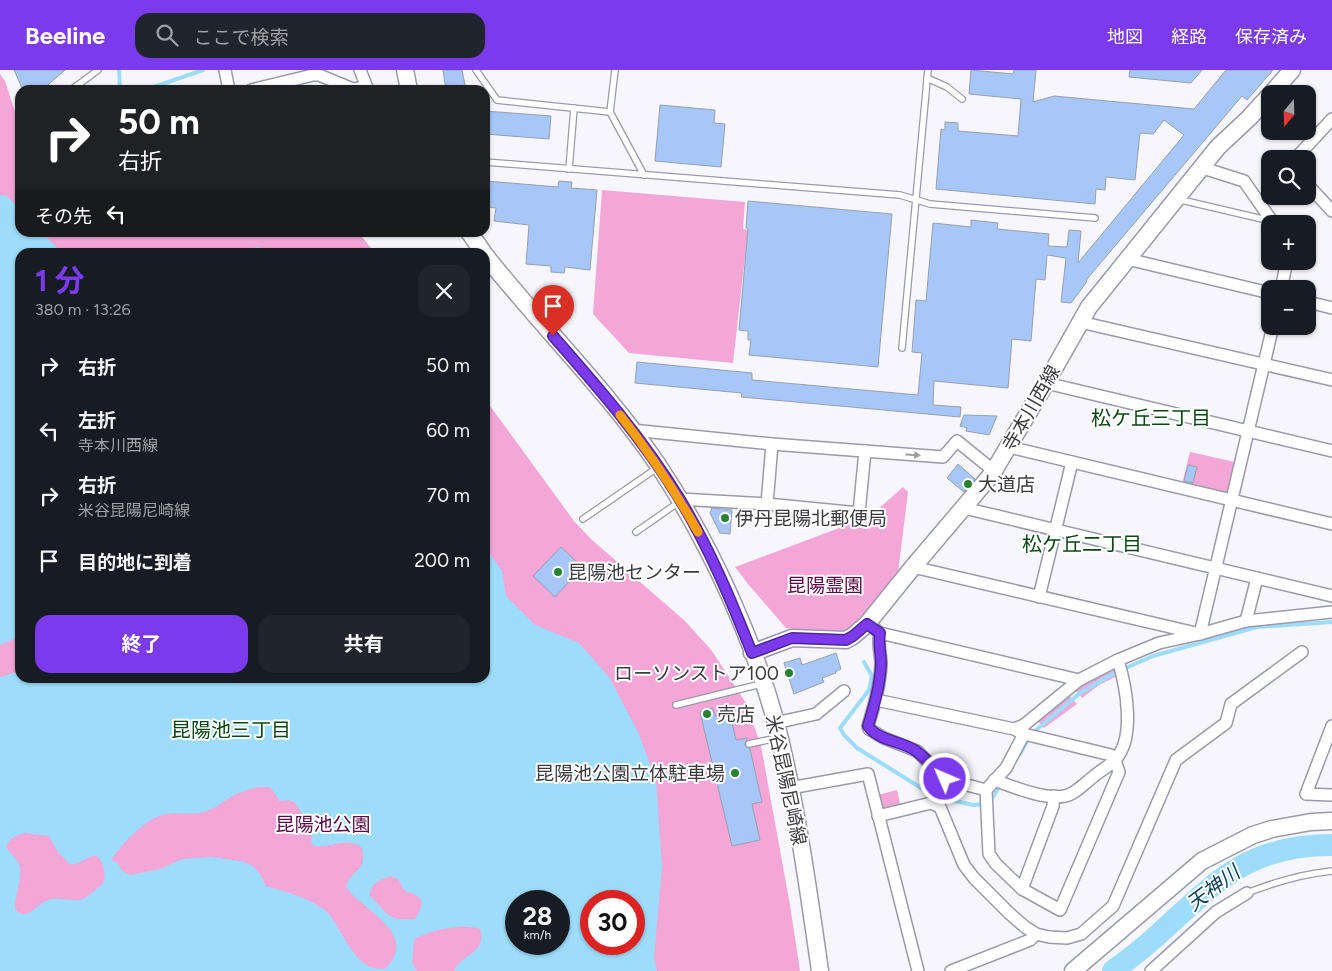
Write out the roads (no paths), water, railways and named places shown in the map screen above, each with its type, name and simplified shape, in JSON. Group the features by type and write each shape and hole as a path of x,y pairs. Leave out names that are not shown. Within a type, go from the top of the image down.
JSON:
{"main road":[{"path":"405,70 408,85"},
{"name":"寺本川西線","path":"1278,85 1292,70"},
{"name":"寺本川西線","path":"752,653 792,638 846,640 873,628 913,567 994,471 1089,307 1218,148 1261,104"},
{"name":"米谷昆陽尼崎線","path":"472,237 480,248"},
{"name":"米谷昆陽尼崎線","path":"490,261 632,430 680,500 727,592 763,683 777,730 790,788 820,971"},
{"path":"1073,971 1202,861 1253,835 1272,829 1311,822 1332,821"}],"street":[{"path":"225,70 228,85"},
{"path":"360,70 366,85"},
{"path":"272,85 313,75 319,75 334,85"},
{"path":"1303,150 1332,119"},
{"path":"1203,168 1244,181 1267,215"},
{"path":"1316,194 1332,211"},
{"path":"1127,259 1261,291"},
{"path":"1316,304 1332,308"},
{"path":"1080,322 1332,380"},
{"path":"1200,634 1271,335"},
{"path":"1046,383 1332,452"},
{"path":"632,430 772,444 943,457 956,440 994,471"},
{"path":"767,504 772,444"},
{"path":"1009,447 1332,524"},
{"path":"680,500 767,504 859,513 865,451"},
{"path":"1039,597 1072,462"},
{"path":"964,508 1332,596"},
{"path":"913,567 1200,634"},
{"path":"1246,621 1257,578"},
{"path":"876,700 1019,731 1111,755 1119,772 1060,910 1022,889 996,864 989,854 986,790 1006,768 1019,731 1024,725 1079,680 1118,660 1159,643 1246,621 1332,612"},
{"path":"873,628 1079,680"},
{"path":"873,628 878,641 881,661 876,700 868,726 869,729 884,738 917,751 945,779 986,790"},
{"path":"878,816 931,803 940,807 964,865 1009,914 1036,934 1067,938 1081,934 1113,906 1176,760 1209,742 1226,723 1231,704 1245,701 1298,659"},
{"path":"994,780 1022,792 1065,796 1115,760 1126,733 1127,707 1118,660"},
{"path":"777,730 828,711 844,691"},
{"path":"1332,726 1306,794 1332,795"},
{"path":"790,788 868,774 918,971"},
{"path":"1022,889 1053,806 1054,796"},
{"path":"1158,970 1216,912 1248,893"},
{"path":"951,971 1030,940 1036,934"}],"lane":[{"path":"78,85 98,70"},
{"path":"476,70 486,85"},
{"path":"615,70 610,112 644,174"},
{"path":"902,348 928,70"},
{"path":"927,78 947,86 962,99"},
{"path":"490,90 497,100 610,112"},
{"path":"569,169 574,108"},
{"path":"490,162 900,195 930,204 1095,218"},
{"path":"1177,199 1261,220"},
{"path":"583,519 658,467"},
{"path":"636,532 680,500"},
{"path":"676,705 763,683"},
{"path":"749,744 777,730"},
{"path":"1248,893 1271,884 1310,873 1332,871"}],"water":[{"path":"0,195 7,196 15,204 15,237 47,237 57,248 15,248 15,638 0,645"},
{"path":"490,554 502,571 506,596 535,625 579,643 609,677 638,732 656,780 662,867 654,957 657,971 454,971 457,965 477,948 481,937 480,929 456,927 428,933 414,940 412,963 417,971 0,971 0,677 15,672 15,683 490,683","holes":["256,787 270,787 278,801 289,800 295,803 311,827 311,842 314,846 351,843 362,848 361,866 352,876 346,887 393,934 396,945 394,956 385,969 373,968 359,959 332,918 321,907 298,896 266,886 254,867 245,862 212,857 183,859 160,869 130,875 122,871 117,862 111,861 120,848 135,833 159,816 171,813 204,812 234,795","24,833 49,836 58,852 70,864 78,863 92,856 98,857 101,860 105,873 104,880 102,885 83,899 52,899 43,902 27,914 19,913 15,909 15,904 20,879 20,868 18,862 6,847 11,839","390,876 398,879 405,891 419,897 421,900 419,913 415,919 393,918 370,896 371,888 379,881"]}],"waterway":[{"path":"119,70 120,85"},
{"path":"160,85 203,70"},
{"path":"1126,668 1153,656 1257,627 1332,622"},
{"path":"864,662 872,676 869,690 840,728 857,748 934,796 973,805 984,804 991,800 998,789"},
{"path":"1035,731 1080,693 1116,672"},
{"path":"1020,754 1027,741"},
{"name":"天神川","path":"1113,971 1147,944 1212,886 1232,872 1252,861 1275,852 1301,847 1332,845"}],"place":[{"name":"大道店","path":"968,484"},
{"name":"伊丹昆陽北郵便局","path":"725,518"},
{"name":"昆陽池センター","path":"558,572"},
{"name":"ローソンストア100","path":"789,673"},
{"name":"売店","path":"707,714"},
{"name":"昆陽池公園立体駐車場","path":"735,773"}],"district":[{"name":"松ケ丘三丁目","path":"1151,418"},
{"name":"松ケ丘二丁目","path":"1082,544"},
{"name":"昆陽池三丁目","path":"231,730"}],"park label":[{"name":"昆陽霊園","path":"825,585"},
{"name":"昆陽池公園","path":"323,824"}]}
